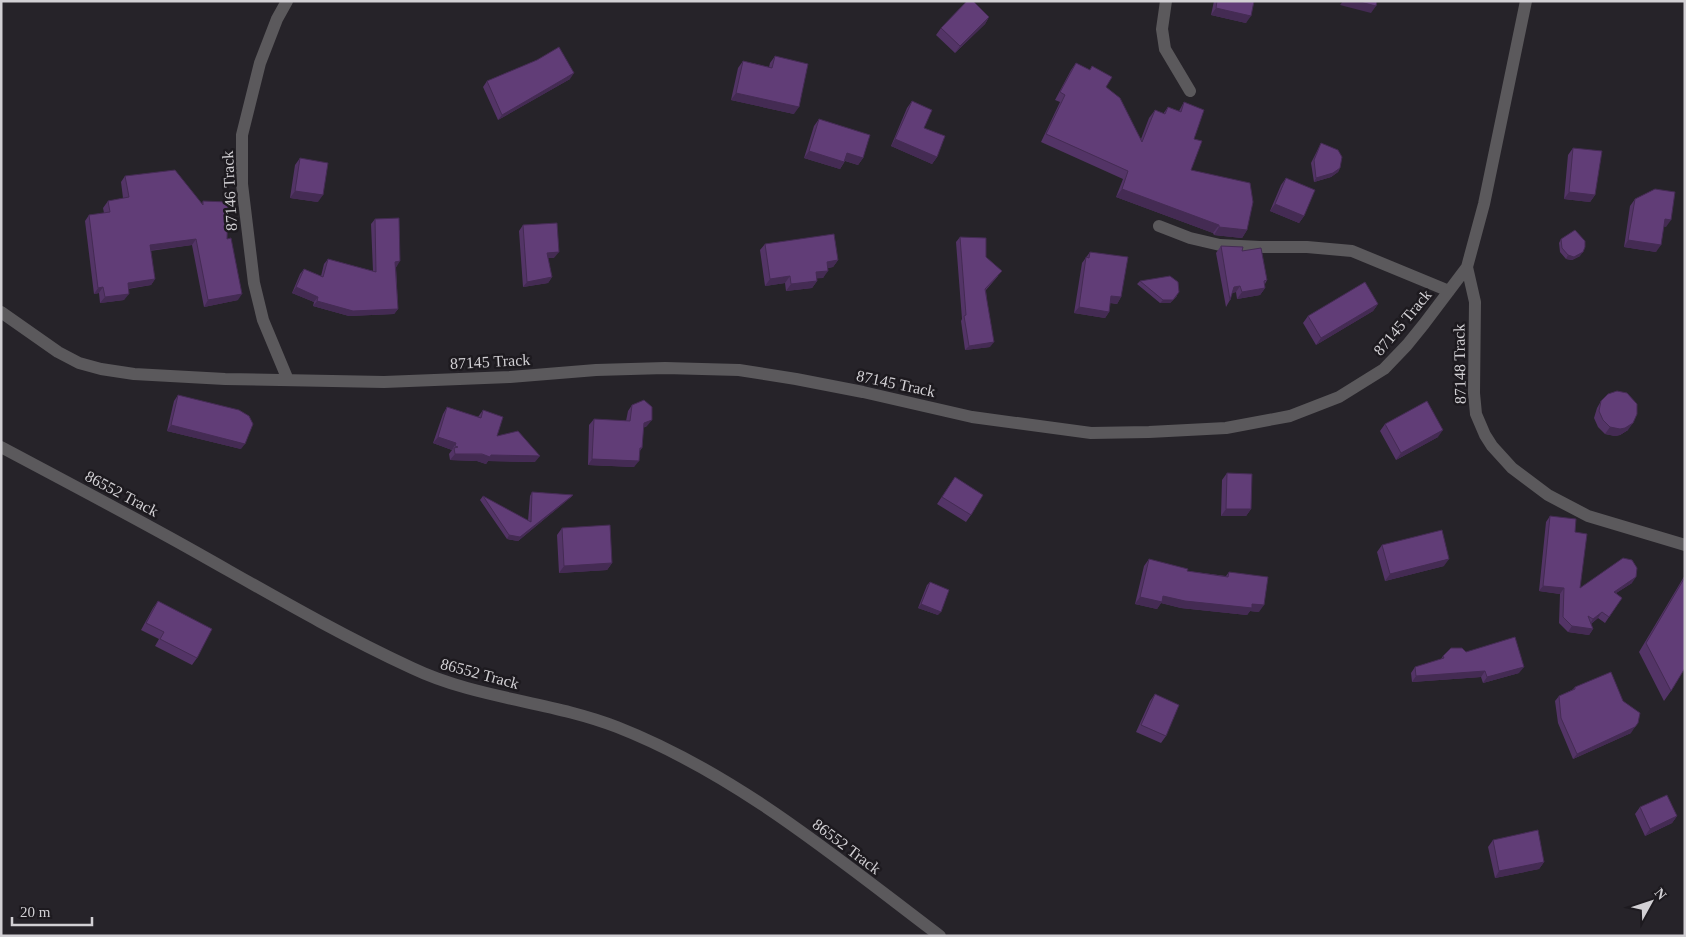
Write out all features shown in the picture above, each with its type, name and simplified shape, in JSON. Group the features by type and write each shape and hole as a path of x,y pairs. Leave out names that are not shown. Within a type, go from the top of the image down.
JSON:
{"street":[{"name":"87146 Track","path":"288,1 277,19 258,72 242,135 242,184 254,283 263,320 288,380"},
{"path":"1166,1 1162,29 1165,49 1190,91"},
{"name":"87145 Track","path":"1,312 58,352 79,363 101,369 134,374 225,379 384,382 510,377 596,370 665,368 739,370 834,387 972,417 1091,433 1226,428 1290,416 1339,397 1384,369 1407,345 1467,267 1484,204 1526,1"},
{"path":"1159,226 1190,238 1220,245 1307,247 1352,251 1449,290"},
{"name":"87148 Track","path":"1467,267 1475,302 1474,393 1476,414 1484,435 1492,446 1512,468 1548,495 1588,516 1685,545"},
{"name":"86552 Track","path":"1,447 127,514 274,596 414,669 439,680 499,697 588,716 620,728 680,756 715,775 806,835 940,936"}],"building":[{"path":"967,1 973,1 989,17 960,46 941,28"},
{"path":"1217,1 1254,1 1251,16 1216,8"},
{"path":"1356,1 1377,1 1376,6"},
{"path":"559,47 574,73 502,115 487,81 537,60"},
{"path":"775,56 808,64 799,107 736,93 743,61 772,68"},
{"path":"1076,63 1090,70 1092,66 1112,77 1106,87 1120,98 1142,142 1155,110 1165,114 1168,107 1181,112 1184,102 1204,110 1194,139 1202,141 1191,170 1250,183 1253,202 1247,230 1219,227 1219,225 1122,189 1128,171 1046,134 1065,95 1060,92"},
{"path":"912,101 932,110 924,128 945,136 937,157 895,139"},
{"path":"819,119 870,135 863,158 847,153 844,162 809,151"},
{"path":"1321,143 1338,150 1342,157 1340,168 1333,173 1316,178 1314,160"},
{"path":"1573,148 1602,151 1595,195 1569,192"},
{"path":"300,158 328,163 323,195 295,191"},
{"path":"175,170 203,205 203,201 228,202 227,239 231,238 242,294 208,300 196,239 150,245 155,279 128,283 129,294 105,297 103,287 98,288 89,215 110,212 108,201 129,197 125,176"},
{"path":"1286,178 1315,190 1304,216 1275,204"},
{"path":"1655,189 1675,192 1671,220 1665,219 1661,245 1628,240 1635,199"},
{"path":"399,218 400,261 395,262 398,309 353,311 317,301 318,297 296,287 304,269 323,277 328,259 376,272 375,219"},
{"path":"557,223 559,252 547,253 552,277 527,282 523,225"},
{"path":"1575,230 1585,241 1585,247 1583,252 1574,257 1568,255 1562,248 1561,239"},
{"path":"834,234 838,260 827,262 828,271 816,272 817,281 791,284 790,276 770,279 765,244"},
{"path":"960,237 986,238 986,257 1002,271 985,289 994,342 969,346 964,316 966,315"},
{"path":"1221,246 1243,247 1242,251 1261,248 1267,280 1264,281 1265,288 1242,292 1240,286 1234,287 1230,300"},
{"path":"1090,252 1128,257 1121,297 1111,296 1109,312 1079,307 1086,257 1089,258"},
{"path":"1170,276 1178,282 1179,292 1173,300 1163,300 1140,281"},
{"path":"1365,282 1378,304 1321,338 1308,316"},
{"path":"1617,391 1627,393 1637,404 1637,414 1633,423 1620,429 1610,427 1603,420 1599,411 1601,401 1608,394"},
{"path":"178,395 239,410 249,416 253,424 245,444 171,425"},
{"path":"644,400 652,407 652,420 644,423 639,461 592,459 594,419 630,421 632,405"},
{"path":"1427,401 1443,430 1401,453 1385,424"},
{"path":"447,407 481,418 483,410 503,417 497,436 518,431 540,456 491,455 490,457 482,454 455,454 454,448 458,447 455,446 456,443 438,437"},
{"path":"1227,473 1252,474 1251,509 1226,509"},
{"path":"955,477 983,495 971,515 942,497"},
{"path":"532,492 573,495 520,537 509,535 483,496 531,522"},
{"path":"1550,516 1576,519 1575,532 1587,534 1580,588 1623,558 1632,560 1637,568 1636,577 1614,592 1622,598 1609,617 1602,612 1593,619 1588,616 1593,629 1572,626 1563,617 1564,588 1543,586"},
{"path":"610,525 612,563 564,566 562,528"},
{"path":"1442,530 1449,559 1390,574 1382,545"},
{"path":"1149,559 1188,569 1187,571 1228,577 1229,572 1268,577 1264,605 1252,604 1252,608 1185,601 1163,596 1162,602 1140,597"},
{"path":"1685,577 1685,668 1671,691 1646,643"},
{"path":"930,582 949,590 941,612 921,604"},
{"path":"158,601 212,629 197,658 160,639 164,632 146,623"},
{"path":"1515,637 1524,667 1487,677 1485,671 1416,676 1415,667 1444,658 1443,656 1451,648 1462,648 1466,652"},
{"path":"1611,672 1623,701 1640,713 1638,723 1635,727 1577,754 1561,718 1559,696"},
{"path":"1155,694 1179,705 1166,736 1141,725"},
{"path":"1667,795 1677,816 1650,829 1640,807"},
{"path":"1538,830 1544,862 1499,871 1493,840"}]}
